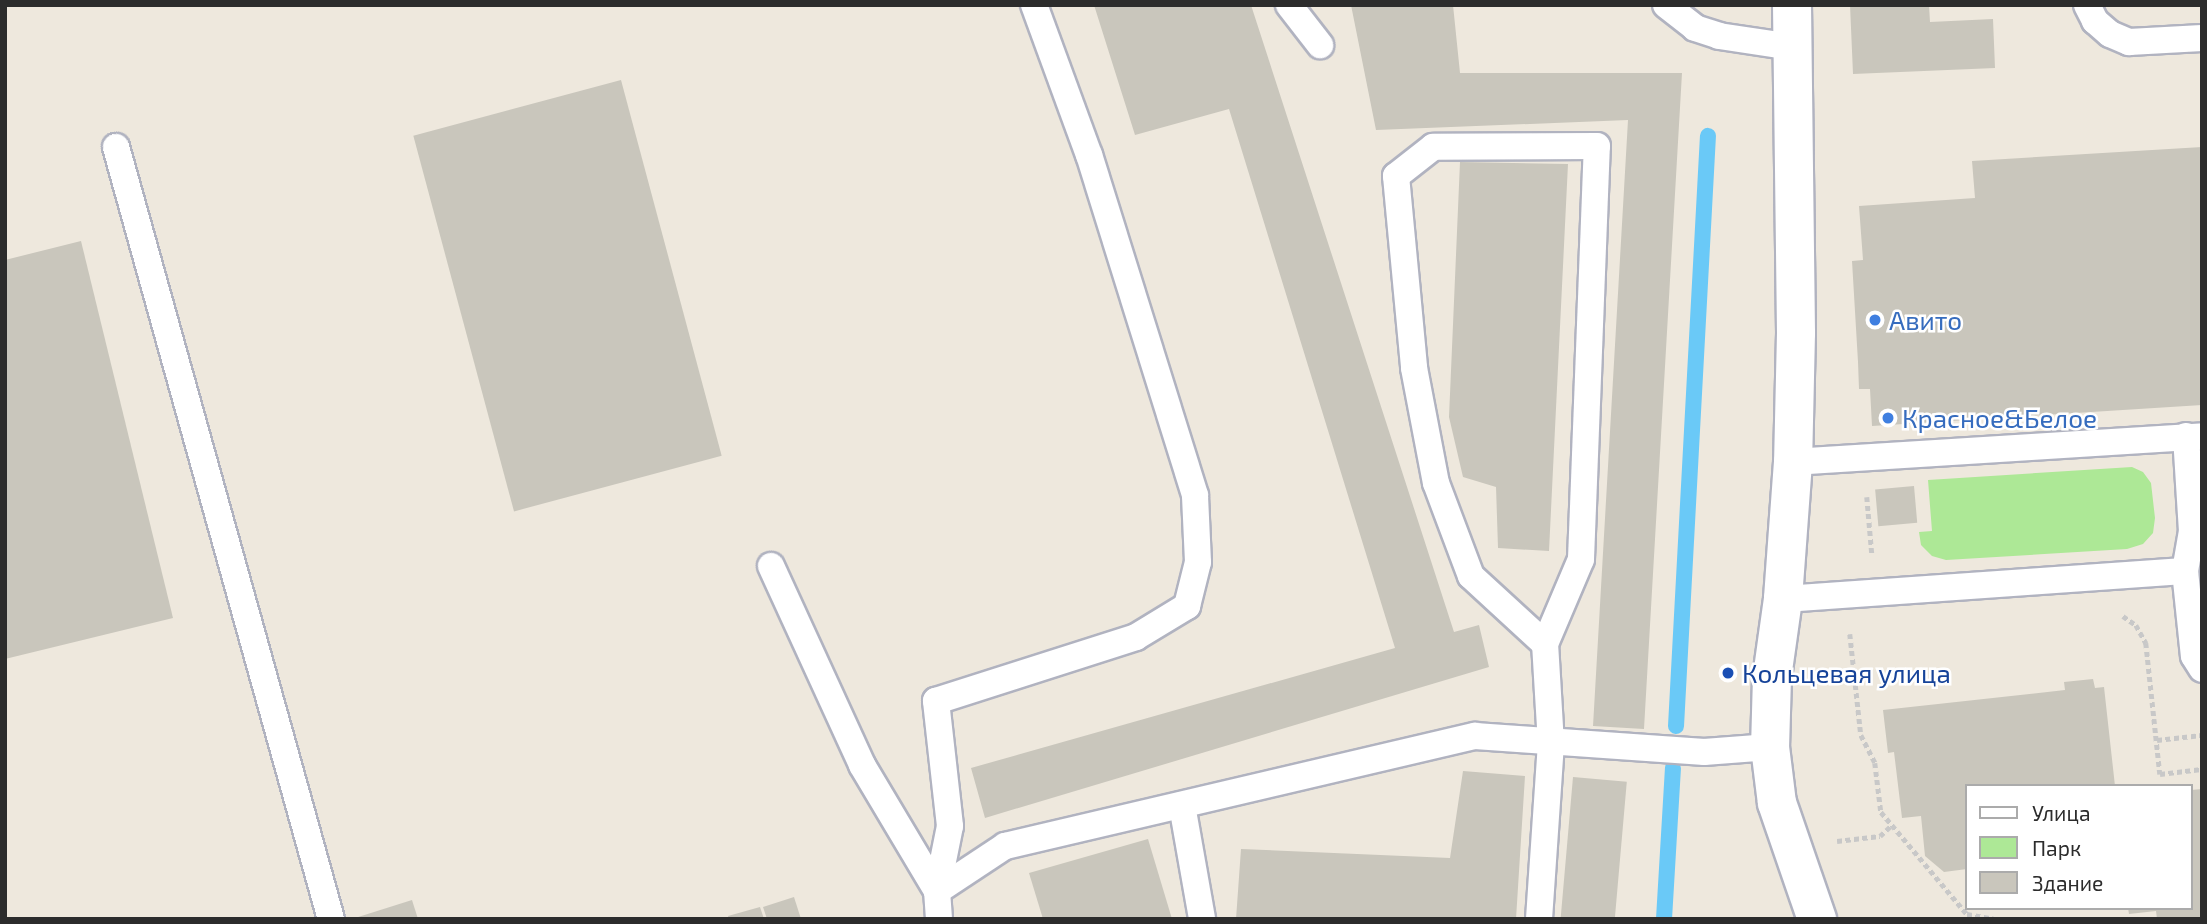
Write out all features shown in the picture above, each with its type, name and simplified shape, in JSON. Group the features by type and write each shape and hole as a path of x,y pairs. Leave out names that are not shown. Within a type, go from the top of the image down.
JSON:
{"street":[{"path":"1792,5 1796,333 1793,462 1783,599 1772,677 1770,747 1777,803 1817,919"}],"lane":[{"path":"939,919 937,891 950,826 936,701 1136,637 1187,606 1198,562 1195,495 1089,155 1034,5"},
{"path":"1289,5 1320,45"},
{"path":"1666,5 1695,28 1719,36 1793,47"},
{"path":"2087,5 2095,21 2110,34 2129,42 2202,38"},
{"path":"1539,919 1551,744 1545,644 1581,559 1597,146 1433,148 1396,176 1414,368 1436,483 1471,576 1545,644"},
{"path":"116,147 331,919"},
{"path":"1793,462 2194,436 2192,531 2185,572 2194,656 2202,668"},
{"path":"771,566 862,765 937,891"},
{"path":"1783,599 2185,572"},
{"path":"937,891 1005,845 1475,736 1551,744 1704,752 1770,747"},
{"path":"1182,805 1202,919"}],"path":[{"path":"1864,457 1875,593"},
{"path":"1846,595 1861,735 1875,763 1881,812 1967,914 1994,919"},
{"path":"2120,614 2136,625 2146,643 2160,774 2202,769"},
{"path":"1850,633 1864,632"},
{"path":"2157,740 2202,735"},
{"path":"1831,842 1880,836 1892,825"}],"green space":[{"path":"2132,467 2143,472 2151,483 2155,518 2153,533 2143,544 2127,549 1946,560 1932,556 1921,545 1919,532 1932,531 1928,480"}],"building":[{"path":"1094,5 1251,5 1454,632 1479,625 1489,667 985,818 971,768 1395,648 1229,109 1135,135"},
{"path":"1351,5 1453,5 1460,73 1682,73 1644,729 1593,726 1628,120 1376,130"},
{"path":"1850,5 1929,5 1930,22 1993,19 1995,68 1853,74"},
{"path":"621,80 722,456 514,511 413,136"},
{"path":"2202,147 2202,405 1872,426 1870,389 1859,389 1852,261 1863,260 1859,206 1975,198 1972,161"},
{"path":"1460,162 1568,164 1549,551 1498,548 1496,487 1463,477 1449,417"},
{"path":"81,241 173,618 5,659 5,260"},
{"path":"1914,486 1917,523 1878,526 1875,489"},
{"path":"2093,679 2095,688 2104,687 2115,784 1966,784 1966,869 1944,872 1925,856 1921,816 1902,818 1894,752 1888,753 1883,710 2065,690 2064,682"},
{"path":"1463,771 1525,776 1516,919 1236,919 1241,849 1450,858"},
{"path":"1573,777 1627,782 1615,919 1561,919"},
{"path":"2202,789 2202,919 2157,919 2156,911 2129,914 2128,910 2193,910 2193,790"},
{"path":"1148,839 1172,919 1043,919 1029,873"},
{"path":"794,897 801,919 767,919 763,907"},
{"path":"412,900 418,919 355,919 355,918"},
{"path":"760,907 764,919 729,919 728,916"}],"waterway":[{"path":"1676,726 1708,136"},
{"path":"1664,919 1673,768"}],"place":[{"name":"Авито","path":"1875,320"},
{"name":"Красное&Белое","path":"1888,418"},
{"name":"Кольцевая улица","path":"1728,673"}]}
